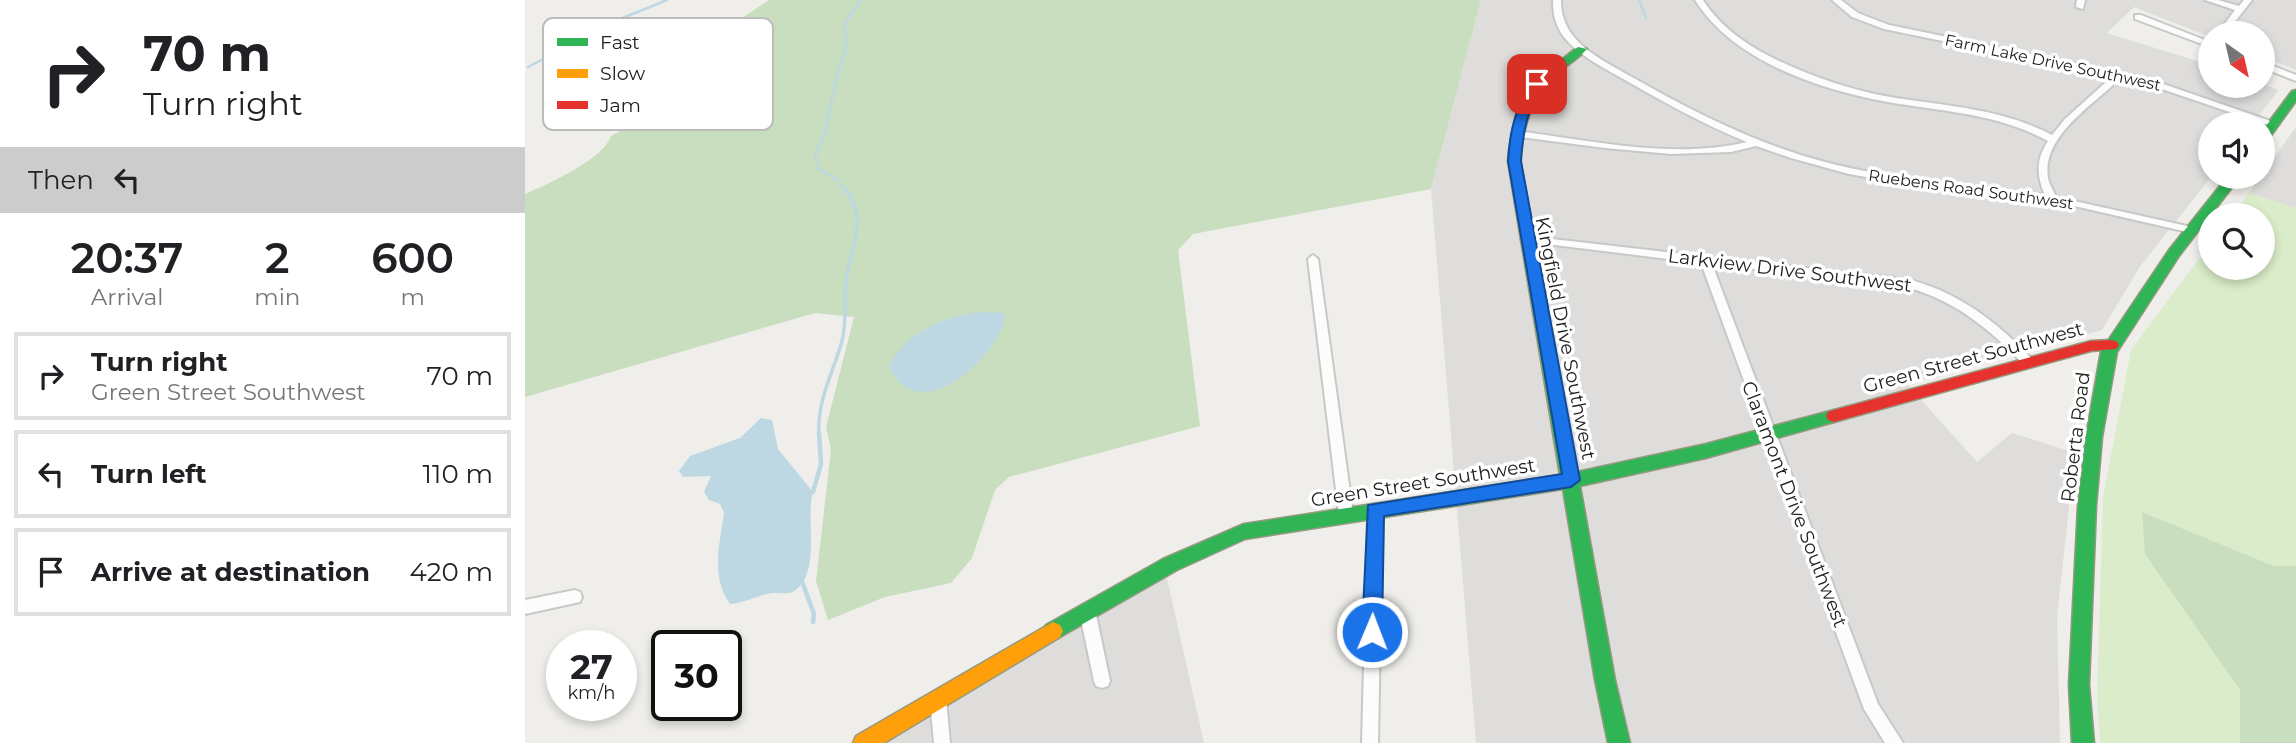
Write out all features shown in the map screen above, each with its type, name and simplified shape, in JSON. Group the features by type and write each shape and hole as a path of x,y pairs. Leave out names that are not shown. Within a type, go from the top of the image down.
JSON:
{"street":[{"name":"Ruebens Road Southwest","path":"1557,0 1556,14 1560,26 1582,49 1663,99 1756,143 1826,165 1902,182 2052,199 2192,230"},
{"path":"1699,0 1716,23 1744,46 1823,83 1889,99 2006,117 2052,139"},
{"name":"Farm Lake Drive Southwest","path":"1836,0 1855,15 1887,27 2114,73 2185,92 2241,112"},
{"path":"2209,0 2240,9"},
{"path":"2231,21 2248,0"},
{"path":"2138,18 2198,40"},
{"name":"Kingfield Drive Southwest","path":"1582,49 1537,84 1527,100 1516,134 1514,161 1605,680 1619,743"},
{"path":"2275,70 2296,78"},
{"path":"2052,199 2041,170 2052,139 2109,84 2114,73"},
{"path":"2275,123 2296,93"},
{"path":"1516,134 1691,151 1726,149 1756,143"},
{"name":"Roberta Road","path":"2083,743 2079,685 2087,506 2094,437 2111,345 2192,230 2224,189"},
{"name":"Larkview Drive Southwest","path":"1526,239 1911,284 1954,298 1983,317 2028,362"},
{"path":"1313,258 1346,514"},
{"name":"Claramont Drive Southwest","path":"1705,260 1872,709 1895,743"},
{"name":"Green Street Southwest","path":"864,743 1154,571 1222,540 1269,527 1571,480 1769,434 2091,346 2111,345"},
{"path":"1370,743 1375,510"},
{"path":"525,607 575,597"},
{"path":"1087,610 1102,681"},
{"path":"938,699 942,743"}],"shaded area":[{"path":"1481,0 2296,0 2296,70 2275,62 2275,21 2198,21 2198,32 2134,7 2107,33 2198,61 2198,98 2273,98 2262,112 2198,112 2198,189 2202,189 2139,268 2102,330 1907,384 1977,462 2012,433 2075,453 2057,617 2060,743 1476,743 1431,189"},
{"path":"2296,127 2296,208 2249,193 2252,189 2275,189 2275,156"},
{"path":"1166,574 1204,743 879,743"}],"green space":[{"path":"769,0 1481,0 1431,189 1193,234 1178,250 1200,426 1009,477 995,490 972,558 951,583 885,597 828,620 816,581 831,450 826,427 854,317 815,313 525,397 525,194 587,162 606,145 611,136 622,130 773,130 773,18 742,18"},
{"path":"2249,193 2296,208 2296,566 2274,566 2142,512 2146,554 2240,690 2240,743 2100,743 2097,698 2103,497 2131,350 2198,260 2198,280 2275,280 2275,203 2241,203"},
{"path":"2142,512 2274,566 2296,566 2296,743 2240,743 2240,690 2145,554"}],"water":[{"path":"971,313 1003,313 1003,325 980,360 962,376 942,388 922,392 904,386 889,366 909,341 938,323"},
{"path":"761,418 772,420 778,449 813,492 808,571 803,583 794,591 770,593 730,604 718,571 724,513 720,504 709,500 704,492 711,476 683,477 679,471 690,456 740,438"}],"waterway":[{"path":"622,18 667,0"},
{"path":"839,181 818,168 815,157 826,130 836,79 846,49 845,23 861,0"},
{"path":"1639,0 1646,18"},
{"path":"528,67 543,59"},
{"path":"841,185 845,189"},
{"path":"819,432 823,398 844,334 846,282 856,235 856,212 845,189"},
{"path":"810,493 813,492 821,464 819,432"},
{"path":"801,579 814,614 813,622"}],"traffic: fast":[{"path":"1582,49 1541,83 1532,96 1519,124 1514,161 1605,680 1619,743"},
{"path":"2275,122 2296,93"},
{"path":"2083,743 2079,685 2087,506 2094,437 2109,351 2174,253 2225,189"},
{"path":"1053,631 1170,565 1244,532 1593,477 1706,451 1834,416"}],"traffic: slow":[{"path":"864,743 1053,631"}],"traffic: jam":[{"path":"1834,416 2091,346 2111,345"}],"route":[{"path":"1372,632 1375,510 1571,480 1514,161 1517,126 1527,100 1537,84"}]}
